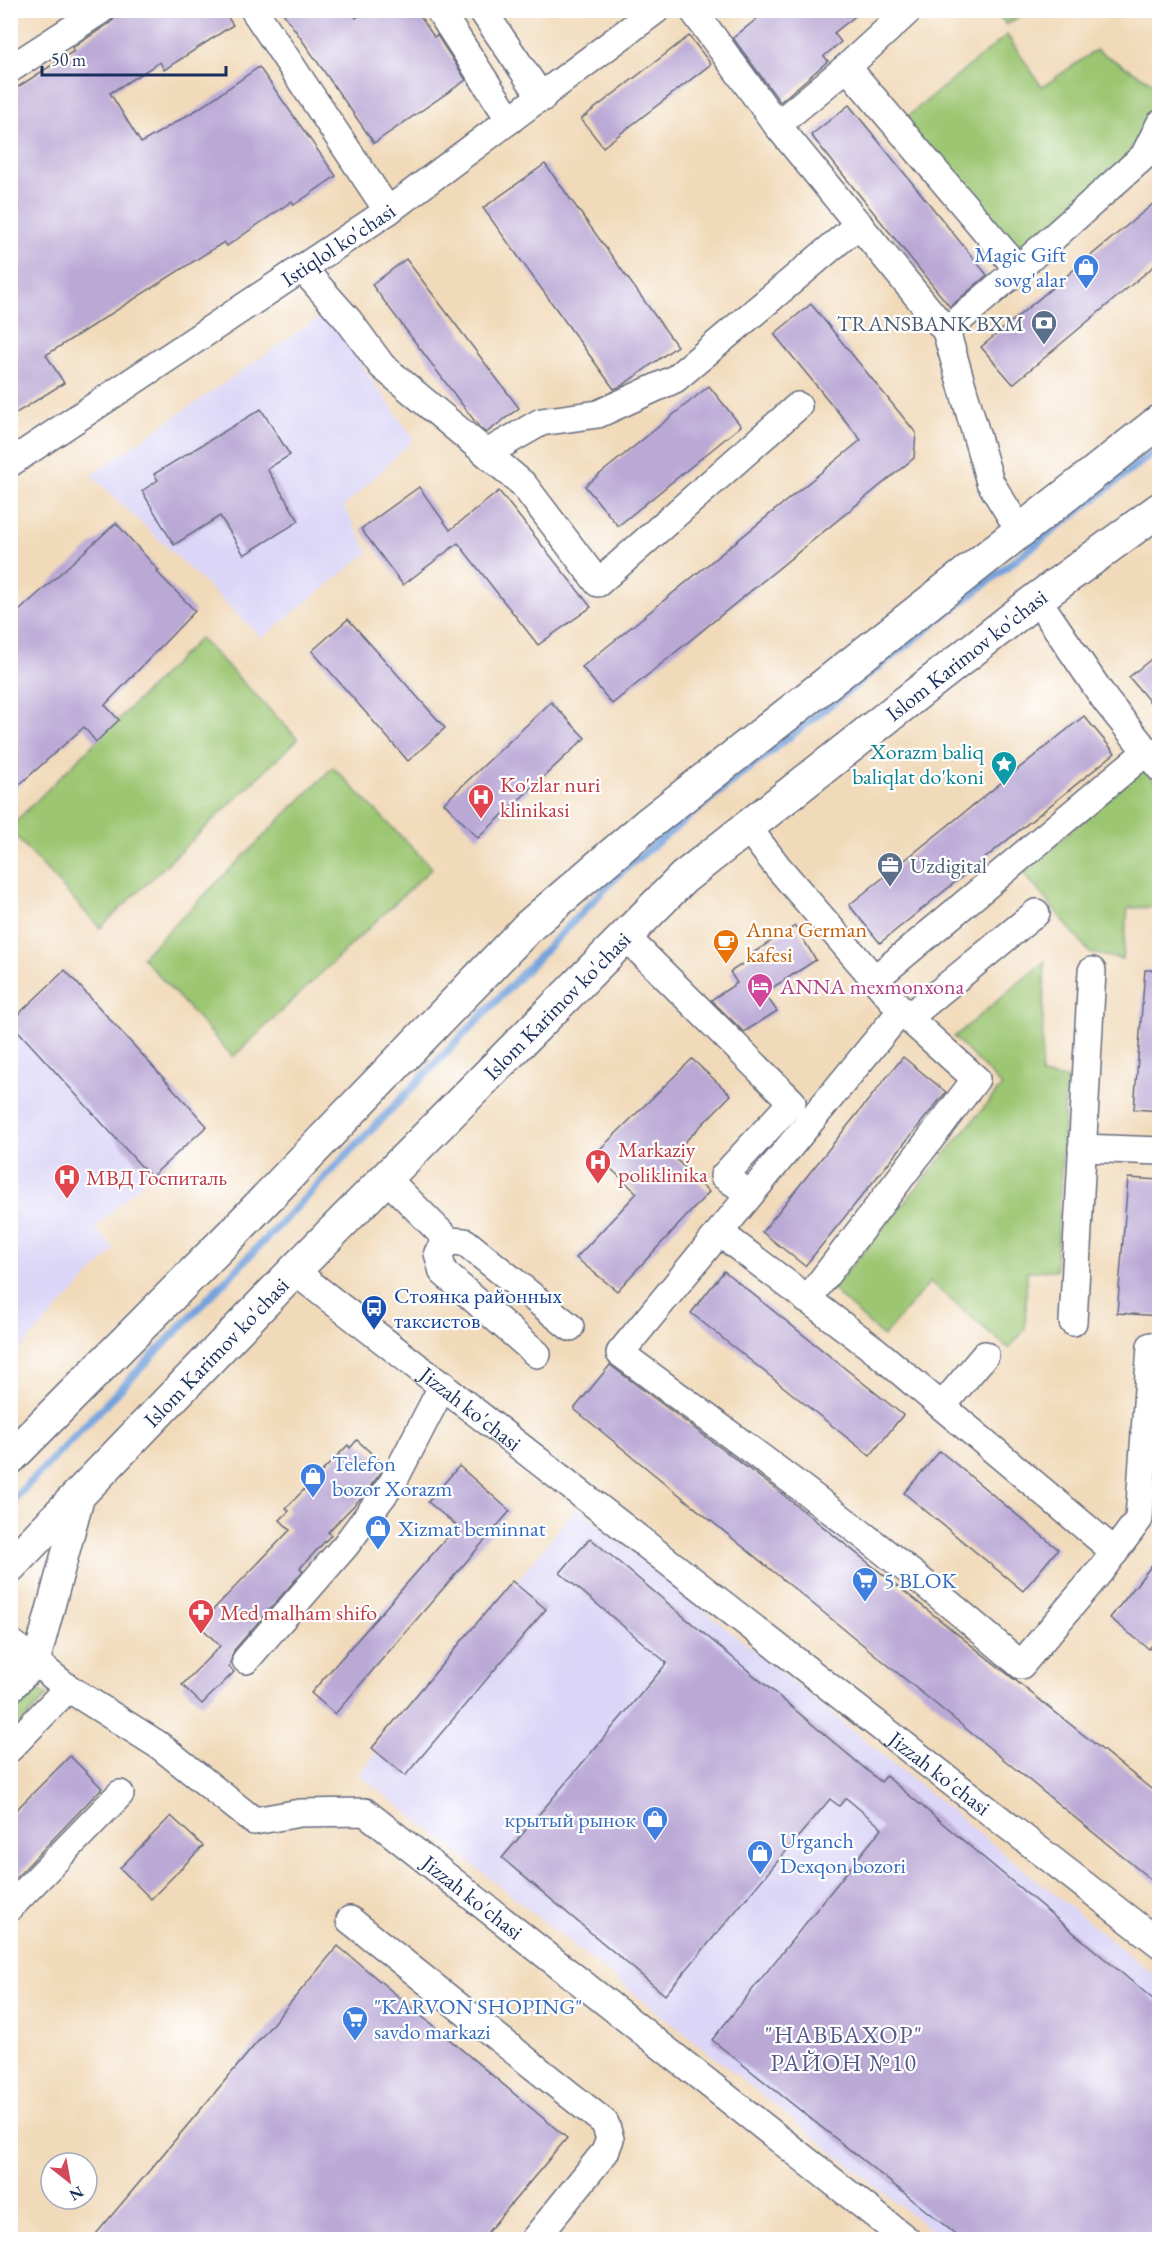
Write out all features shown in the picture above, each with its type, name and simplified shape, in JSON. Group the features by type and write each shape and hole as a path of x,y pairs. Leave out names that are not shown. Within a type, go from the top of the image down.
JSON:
{"main road":[{"path":"10,1458 237,1229 529,926 648,824 1160,421"},
{"name":"Islom Karimov ko'chasi","path":"10,1566 294,1271 683,878 1037,599 1160,508"}],"street":[{"path":"10,69 101,10"},
{"path":"254,10 388,211"},
{"path":"439,10 510,120"},
{"path":"482,10 542,98"},
{"name":"Istiqlol ko'chasi","path":"10,463 388,211 542,98 656,10"},
{"path":"693,10 777,125 946,331 990,482 1020,531"},
{"path":"777,125 847,67 909,10"},
{"path":"847,67 1018,269"},
{"path":"946,331 1144,156 1160,124"},
{"path":"487,453 541,422 598,414 675,379 859,224"},
{"path":"302,268 349,321 382,366 523,484 598,583 798,406"},
{"path":"875,979 1153,760 1106,701 1037,599"},
{"path":"747,827 777,866 905,1014 976,1079 807,1300"},
{"path":"1036,913 905,1014 750,1194 620,1353 831,1510 960,1611 1022,1665 1115,1552 1139,1519 1151,1346"},
{"path":"625,936 792,1102 724,1176 750,1194"},
{"path":"1073,1322 1092,971"},
{"path":"1082,1148 1160,1151"},
{"path":"386,1178 449,1241 465,1242 570,1328"},
{"path":"720,1233 876,1351 1115,1552"},
{"path":"449,1241 438,1253 443,1272 537,1354"},
{"name":"Jizzah ko'chasi","path":"294,1271 1160,1944"},
{"path":"942,1406 985,1356"},
{"path":"246,1660 345,1546 393,1482 443,1385"},
{"path":"10,1689 36,1662 82,1491"},
{"name":"Jizzah ko'chasi","path":"10,1641 68,1688 160,1746 254,1821 300,1813 365,1812 907,2240"},
{"path":"10,1748 68,1688"},
{"path":"10,1907 120,1794"},
{"path":"350,1920 605,2123 610,2139 605,2152 534,2240"}],"shaded area":[{"path":"325,313 414,439 344,507 369,552 262,638 91,475"},
{"name":"МВД Госпиталь","path":"10,1020 154,1171 95,1228 115,1249 11,1359"},
{"name":"Urganch Dexqon bozori","path":"577,1507 1159,1979 1159,2239 942,2239 359,1774"}],"green space":[{"path":"996,11 1029,11 1006,25"},
{"path":"1007,35 1042,87 1096,50 1159,86 1159,102 1124,161 1013,258 903,120"},
{"path":"200,638 298,739 100,928 11,831 11,826"},
{"path":"333,767 432,868 233,1057 142,957"},
{"path":"1145,767 1159,787 1160,862 1157,907 1128,908 1122,959 1090,953 1023,872"},
{"path":"1045,961 1041,1075 1066,1079 1056,1270 1027,1271 1025,1329 1009,1349 930,1282 883,1337 832,1289 1002,1086 954,1037"},
{"path":"10,1662 47,1696 10,1735"}],"building":[{"path":"117,10 223,10 233,25 164,70 160,62 110,93 141,143 198,109 259,67 336,176 294,205 292,201 227,246 224,242 46,355 64,383 10,417 10,92 74,51 72,48 110,23 115,18"},
{"path":"281,10 350,10 356,18 368,10 416,10 434,37 437,35 466,80 374,143"},
{"path":"768,10 863,10 834,33 841,42 824,56 828,61 780,102 733,38"},
{"path":"689,36 711,64 603,147 581,119"},
{"path":"849,105 987,275 950,307 811,135"},
{"path":"545,164 677,346 614,389 483,208"},
{"path":"1160,198 1160,261 1013,384 981,347"},
{"path":"406,259 519,408 486,433 479,427 372,285"},
{"path":"811,304 916,433 914,458 612,704 582,667 861,440 774,334"},
{"path":"709,386 741,426 618,526 585,486"},
{"path":"261,409 290,455 267,469 299,521 244,555 220,516 174,545 142,491 158,480 154,474"},
{"path":"419,487 450,530 499,491 591,607 538,645 458,543 403,585 361,529"},
{"path":"116,523 159,571 157,572 195,611 105,705 119,720 96,742 84,727 10,793 10,619"},
{"path":"348,619 445,728 408,761 312,651"},
{"path":"1160,652 1160,714 1129,677"},
{"path":"551,702 585,738 478,838 444,803"},
{"path":"1084,716 1115,753 880,943 849,905"},
{"path":"795,926 816,960 764,993 777,1011 744,1032 711,1000 737,983 730,972 753,957 751,954"},
{"path":"65,970 207,1126 151,1177 10,1022"},
{"path":"1145,970 1160,970 1160,1111 1134,1109"},
{"path":"903,1057 946,1092 805,1266 762,1232"},
{"path":"692,1059 731,1095 672,1155 709,1192 617,1291 576,1258 637,1193 595,1154"},
{"path":"1128,1178 1160,1180 1160,1316 1117,1313"},
{"path":"724,1271 903,1415 870,1456 691,1313"},
{"name":"5 BLOK","path":"610,1365 781,1493 1160,1796 1160,1887 574,1409"},
{"path":"357,1440 384,1465 380,1474 362,1497 328,1532 331,1535 300,1568 303,1571 234,1650 229,1667 234,1672 202,1704 182,1685 220,1646 201,1627 210,1618 207,1616 290,1530 280,1520 289,1511 286,1508 348,1445 350,1448"},
{"path":"940,1451 1058,1549 1023,1591 904,1493"},
{"path":"459,1466 510,1511 335,1714 311,1693 457,1526 428,1502"},
{"name":"Urganch Dexqon bozori","path":"590,1538 881,1782 886,1776 1160,2005 1160,2240 963,2240 712,2040 882,1828 846,1798 839,1806 830,1799 665,1995 502,1858 667,1663 560,1573"},
{"path":"1160,1555 1160,1635 1149,1649 1110,1618"},
{"path":"512,1581 546,1609 405,1776 372,1748"},
{"path":"70,1756 102,1788 10,1884 10,1816"},
{"path":"171,1816 203,1846 151,1899 120,1868"},
{"name":"\"KARVON SHOPING\" savdo markazi","path":"338,1946 567,2138 481,2240 91,2240"}],"waterway":[{"path":"10,1503 622,871 734,780 1160,447"}],"place":[{"name":"Magic Gift sovg'alar","path":"1086,290"},
{"name":"TRANSBANK BXM","path":"1044,346"},
{"name":"Xorazm baliq baliqlat do'koni","path":"1004,787"},
{"name":"Ko'zlar nuri klinikasi","path":"481,820"},
{"name":"Uzdigital","path":"890,888"},
{"name":"Anna German kafesi","path":"726,965"},
{"name":"ANNA mexmonxona","path":"760,1009"},
{"name":"Markaziy poliklinika","path":"598,1185"},
{"name":"МВД Госпиталь","path":"67,1200"},
{"name":"Стоянка районных таксистов","path":"374,1331"},
{"name":"Telefon bozor Xorazm","path":"313,1499"},
{"name":"Xizmat beminnat","path":"378,1551"},
{"name":"5 BLOK","path":"865,1603"},
{"name":"Med malham shifo","path":"201,1635"},
{"name":"крытый рынок","path":"655,1842"},
{"name":"Urganch Dexqon bozori","path":"760,1876"},
{"name":"\"KARVON SHOPING\" savdo markazi","path":"355,2042"}],"district":[{"name":"\"НАВБАХОР\" РАЙОН №10","path":"844,2049"}]}
